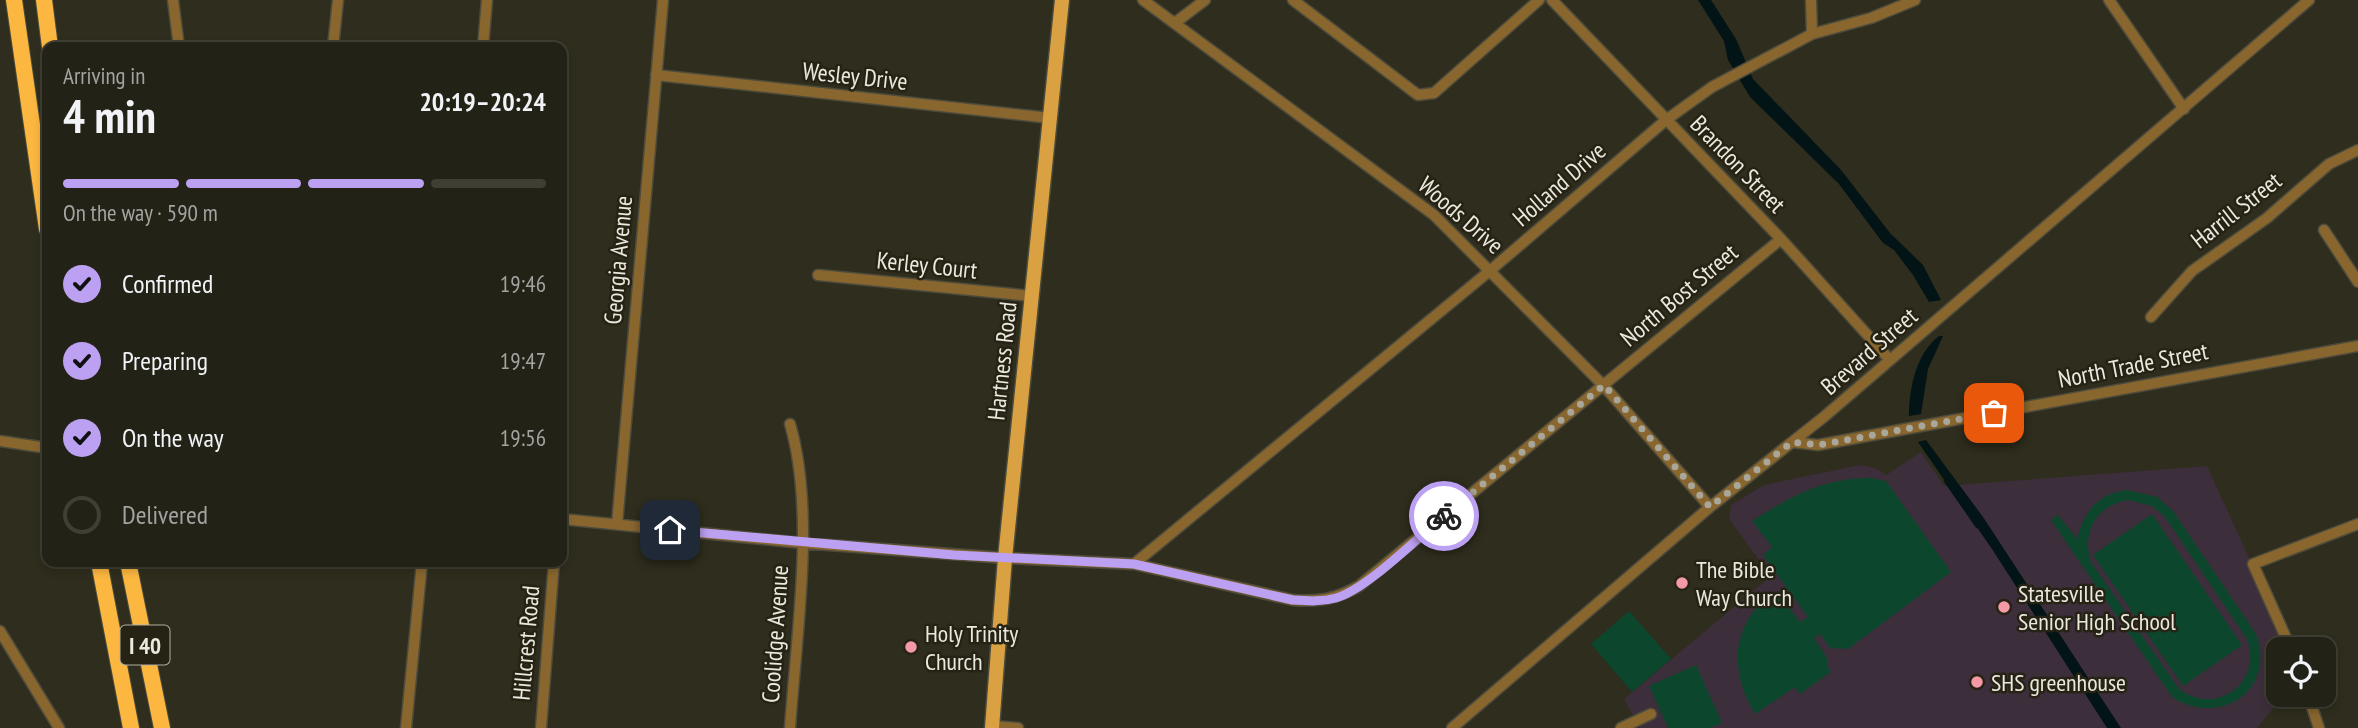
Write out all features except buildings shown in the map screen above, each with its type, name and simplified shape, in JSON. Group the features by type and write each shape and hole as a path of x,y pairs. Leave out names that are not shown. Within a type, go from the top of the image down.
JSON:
{"highway":[{"path":"7,0 29,111"},
{"path":"14,0 42,196"},
{"path":"44,0 49,42"},
{"name":"I 40","path":"100,567 131,728"},
{"name":"I 40","path":"129,567 162,728"}],"main road":[{"name":"Hartness Road","path":"992,727 1005,558 1062,0"}],"street":[{"path":"173,0 178,42"},
{"path":"334,42 338,0"},
{"path":"483,42 487,0"},
{"name":"Georgia Avenue","path":"617,524 663,0"},
{"name":"Woods Drive","path":"1143,0 1434,215 1492,269 1604,385 1710,507"},
{"path":"1176,22 1205,0"},
{"path":"1293,0 1418,95 1426,96 1434,93 1539,0"},
{"name":"Brandon Street","path":"1552,0 1781,239 1890,360"},
{"path":"1811,0 1812,34"},
{"name":"Holland Drive","path":"1134,564 1492,269 1666,120 1733,75 1812,34 1871,18 1915,0"},
{"path":"2109,0 2184,109"},
{"name":"Brevard Street","path":"1452,728 1710,507 1890,360 2309,0"},
{"name":"Wesley Drive","path":"656,75 1050,118"},
{"name":"Harrill Street","path":"2151,317 2192,271 2267,218 2329,164 2358,150"},
{"path":"2324,230 2358,282"},
{"name":"North Bost Street","path":"567,519 802,543 1005,558 1134,564 1293,600 1316,602 1338,597 1359,586 1781,239"},
{"name":"Kerley Court","path":"818,275 1032,296"},
{"name":"North Trade Street","path":"1792,442 1818,445 2358,346"},
{"name":"Coolidge Avenue","path":"790,424 797,449 802,543 790,728"},
{"path":"0,441 42,447"},
{"path":"2286,637 2253,564 2358,524"},
{"path":"406,728 422,567"},
{"name":"Hillcrest Road","path":"541,728 554,567"},
{"path":"0,631 59,728"},
{"path":"2312,707 2319,728"},
{"path":"1621,728 1651,714"},
{"path":"992,727 1018,728"}],"shaded area":[{"path":"1698,0 1711,0 1736,39 1753,79 1841,170 1890,233 1923,265 1941,300 1929,302 1894,250 1883,243 1839,184 1750,97 1728,60 1724,41"},
{"path":"1943,336 1928,369 1921,414 1909,416 1915,372 1931,343"},
{"path":"1926,440 1983,517 2121,728 2107,728 1992,549 1918,442"},
{"name":"Statesville Senior High School","path":"1921,452 1944,486 2207,466 2285,637 2266,637 2266,707 2274,707 2257,728 1640,728 1624,699 1771,576 1729,519 1731,505 1764,485 1860,465 1876,468 1886,475"}],"green space":[{"path":"1871,478 1886,481 1951,572 1848,649 1830,648 1820,634 1814,638 1827,658 1827,666 1831,672 1800,694 1795,687 1755,714 1746,697 1738,664 1738,647 1750,617 1761,603 1776,591 1800,622 1808,617 1763,555 1772,547 1752,521 1808,490 1838,481"},
{"path":"2127,490 2157,497 2173,511 2256,634 2260,654 2258,672 2251,687 2240,698 2225,705 2208,708 2190,705 2172,697 2051,520 2058,515 2077,539 2088,512 2100,500","holes":["2128,500 2152,506 2165,517 2247,639 2250,655 2243,681 2233,691 2221,697 2193,697 2179,689 2091,562 2088,540 2100,514 2117,503"]},
{"path":"2152,514 2242,645 2183,686 2093,555"},
{"path":"1629,611 1671,659 1632,692 1591,644"},
{"path":"1696,665 1722,723 1710,728 1668,728 1649,686"}],"waterway":[{"path":"1945,481 1977,527"}],"way so far":[{"path":"1444,516 1604,385 1710,507 1792,442 1818,445 1994,413"}],"place":[{"name":"The Bible Way Church","path":"1682,583"},
{"name":"Statesville Senior High School","path":"2004,607"},
{"name":"Holy Trinity Church","path":"911,647"},
{"name":"SHS greenhouse","path":"1977,682"}],"route":[{"path":"670,530 954,555 1134,564 1293,600 1316,602 1338,597 1359,586 1444,516"}]}
